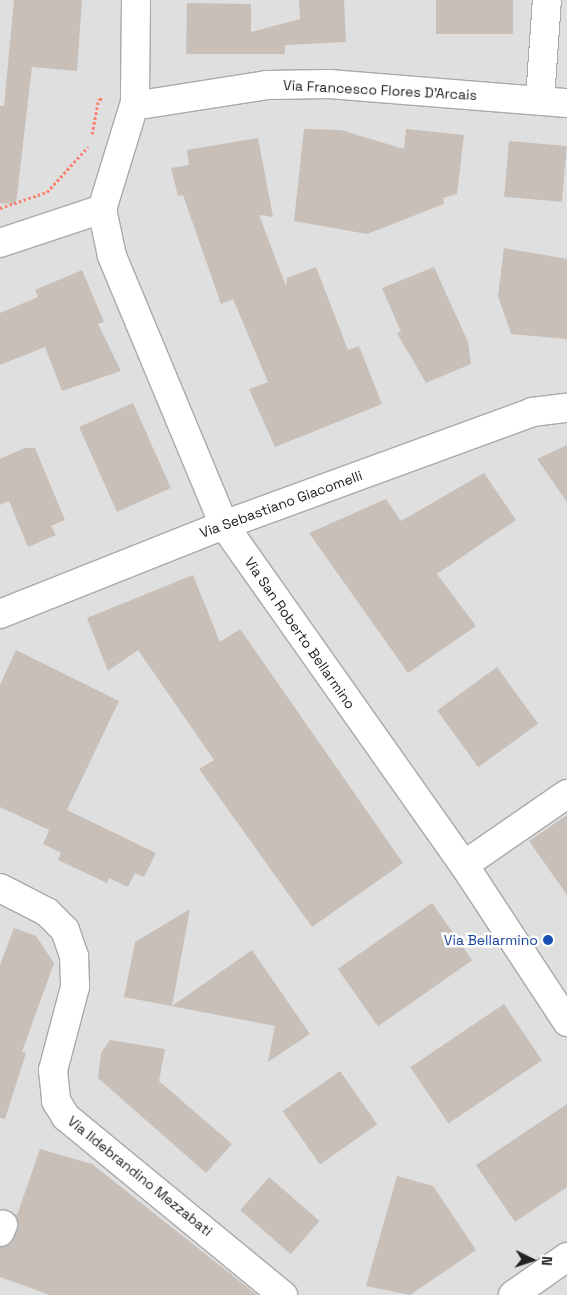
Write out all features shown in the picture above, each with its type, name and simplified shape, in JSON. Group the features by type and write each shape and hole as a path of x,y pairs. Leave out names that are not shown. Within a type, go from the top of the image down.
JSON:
{"street":[{"path":"0,243 102,209 135,102 136,0"},
{"path":"540,99 547,0"},
{"name":"Via Francesco Flores D'Arcais","path":"135,102 146,104 276,84 540,99 567,103"},
{"name":"Via San Roberto Bellarmino","path":"102,209 112,256 224,524 464,866 567,1022"},
{"name":"Via Sebastiano Giacomelli","path":"0,614 224,524 532,412 567,408"},
{"path":"464,866 567,794"},
{"name":"Via Ildebrandino Mezzabati","path":"0,888 47,912 65,930 74,956 75,987 54,1070 56,1101 66,1117 283,1295"},
{"path":"513,1295 567,1257"}],"path":[{"path":"0,208 47,192 73,167 90,145 99,99 135,102"}],"shaded area":[{"path":"0,0 567,0 567,1295 0,1295"}],"building":[{"path":"14,0 82,0 77,71 32,67 16,204 0,203 0,106 4,106"},
{"path":"299,0 344,0 346,42 285,45 285,54 186,54 187,3 251,4 251,32 300,19"},
{"path":"436,0 513,0 513,34 436,34"},
{"path":"304,129 341,130 404,149 406,129 464,135 457,194 443,198 444,204 367,234 294,221"},
{"path":"258,138 273,217 259,215 286,286 287,278 316,267 348,350 359,346 382,404 275,447 249,389 268,382 233,299 221,304 183,195 178,196 171,168 189,165 187,150"},
{"path":"509,141 567,146 562,202 504,197"},
{"path":"504,248 567,259 567,339 511,334 498,296"},
{"path":"434,267 468,342 471,364 426,383 397,333 401,332 382,288"},
{"path":"82,270 104,322 98,324 121,371 62,391 45,347 0,365 0,313 38,297 35,290"},
{"path":"133,403 171,488 117,512 79,427"},
{"path":"567,445 567,502 537,459"},
{"path":"25,448 35,448 65,520 51,526 56,535 28,547 9,501 0,505 0,459"},
{"path":"484,473 516,520 437,574 476,626 408,673 309,533 386,499 401,521"},
{"path":"193,575 220,642 240,629 403,863 312,927 199,769 214,760 138,650 108,671 87,618"},
{"path":"16,650 119,701 67,810 156,853 144,877 135,873 128,887 109,878 107,883 58,860 61,853 43,844 49,830 0,807 0,685"},
{"path":"497,667 538,724 478,767 437,710"},
{"path":"567,815 567,895 529,841"},
{"path":"432,903 472,960 378,1026 338,969"},
{"path":"190,909 172,1006 252,950 310,1034 268,1062 275,1026 124,997 135,942"},
{"path":"14,928 36,936 54,963 22,1052 26,1053 5,1119 0,1118 0,965"},
{"path":"504,1004 542,1060 448,1124 410,1067"},
{"path":"110,1040 165,1049 159,1081 232,1144 206,1173 98,1078 101,1053"},
{"path":"340,1071 377,1124 320,1164 283,1111"},
{"path":"567,1104 567,1187 515,1222 476,1165"},
{"path":"40,1149 92,1164 257,1295 50,1295 0,1277 0,1247 10,1244 17,1231 13,1214 17,1215"},
{"path":"397,1176 433,1186 476,1250 410,1295 366,1286"},
{"path":"269,1177 320,1221 291,1254 240,1210"}],"place":[{"name":"Via Bellarmino","path":"548,940"}]}
